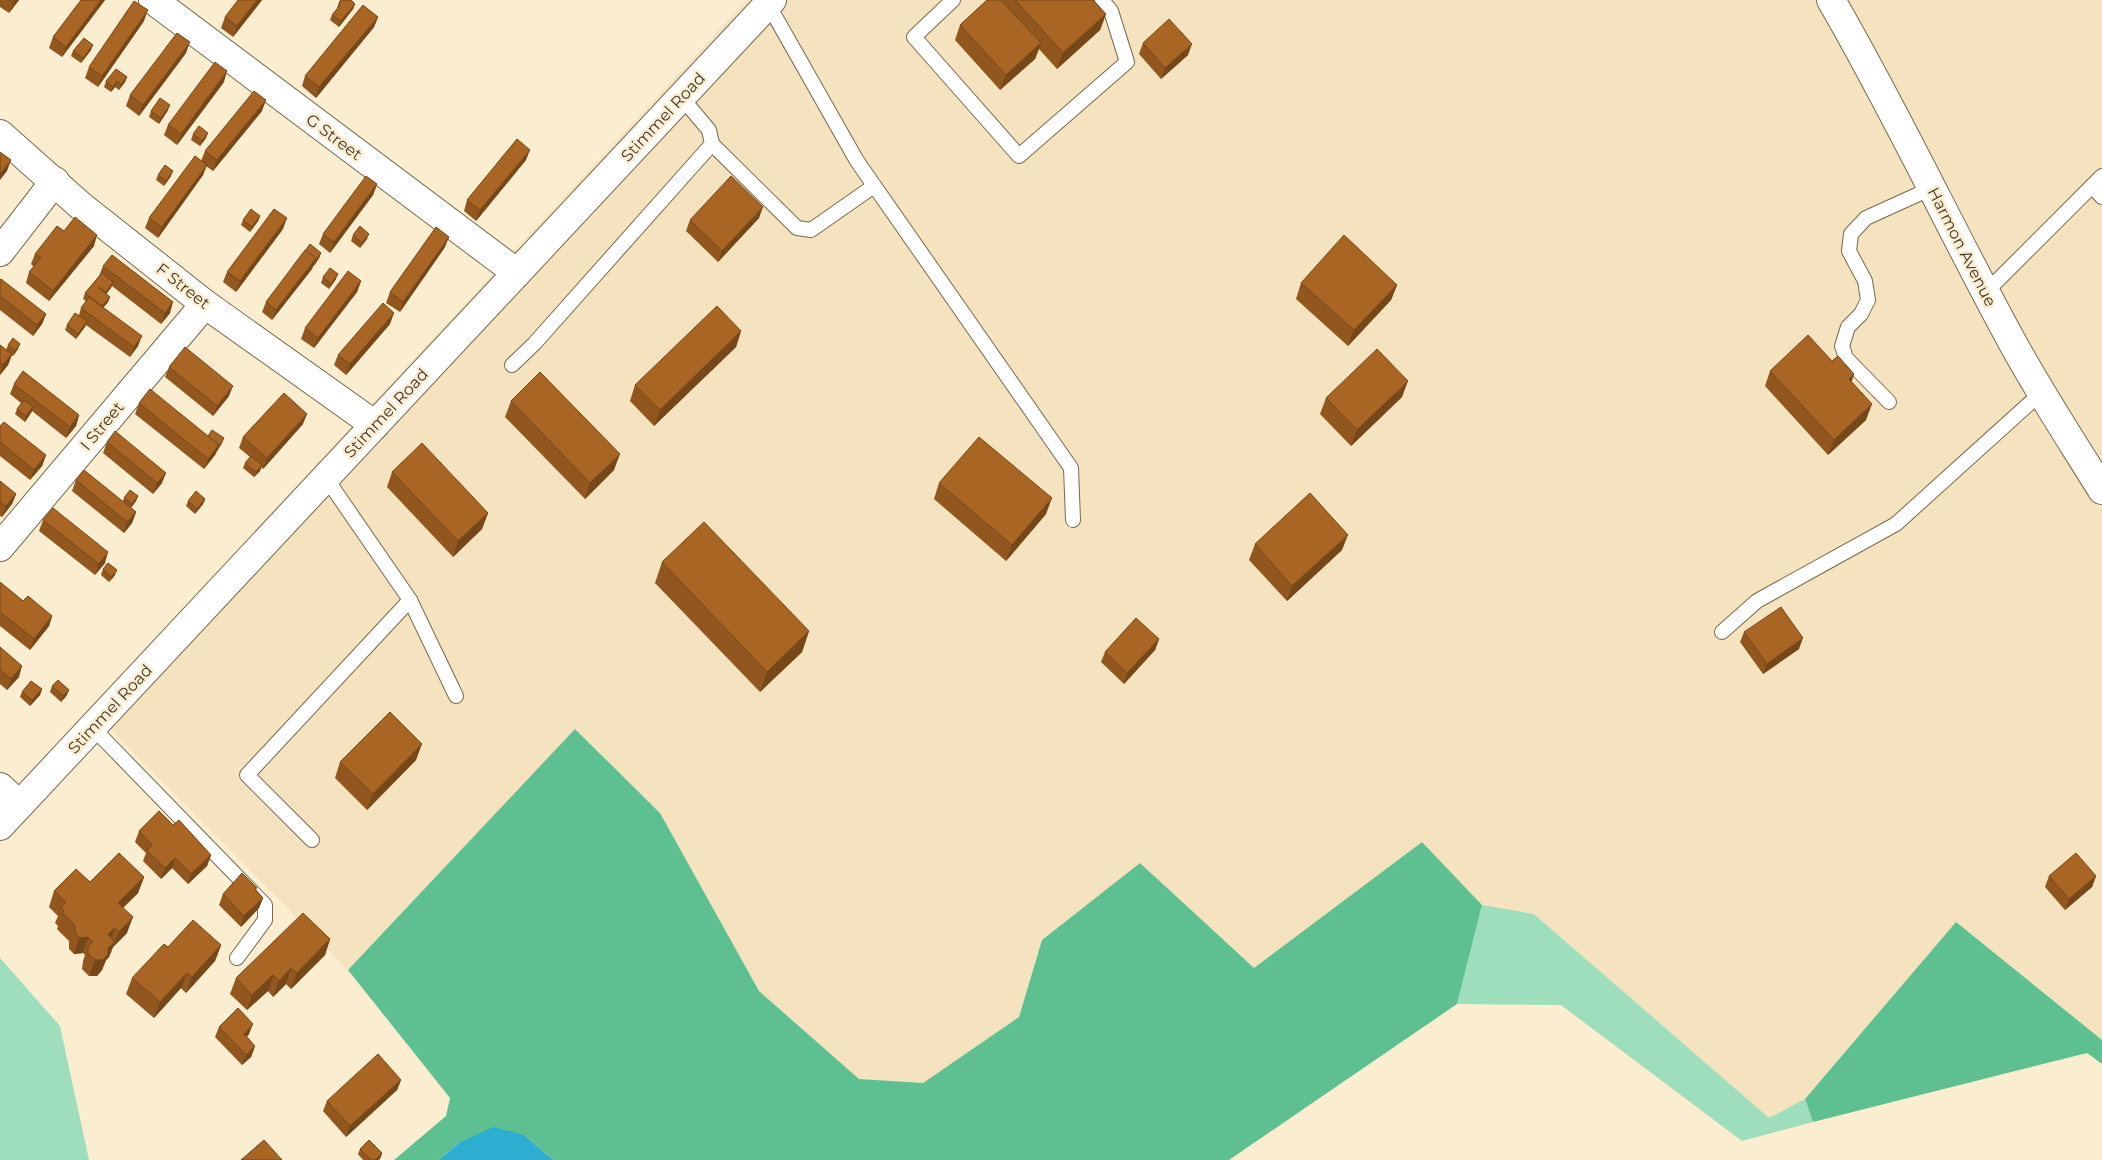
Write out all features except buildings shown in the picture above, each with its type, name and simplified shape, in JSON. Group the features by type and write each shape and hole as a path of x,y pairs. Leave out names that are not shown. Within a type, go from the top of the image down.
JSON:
{"street":[{"name":"G Street","path":"153,0 517,273"},
{"name":"Harmon Avenue","path":"1831,0 1860,51 2041,393 2102,490"},
{"name":"Stimmel Road","path":"0,826 9,796 92,727 770,2"},
{"name":"F Street","path":"0,134 82,206 204,304 375,425"},
{"path":"0,252 55,181"},
{"name":"I Street","path":"0,547 204,304"}],"lane":[{"path":"953,0 914,37 1019,156 1127,62 1111,11 1102,0"},
{"path":"770,2 856,160 1070,468 1073,520"},
{"path":"681,97 709,130 712,144 797,228 811,230 874,186"},
{"path":"512,365 534,344 712,144"},
{"path":"1986,292 2102,176"},
{"path":"2092,186 2102,197"},
{"path":"1889,402 1846,358 1842,346 1848,328 1861,314 1868,300 1865,281 1849,251 1851,234 1866,218 1932,188"},
{"path":"1722,632 1757,601 1896,524 2041,393"},
{"path":"326,478 410,600 456,696"},
{"path":"312,840 247,775 410,600"},
{"path":"92,727 265,905 265,920 237,958"}],"shaded area":[{"path":"747,0 2102,0 2102,1040 1956,922 1805,1099 1769,1119 1535,914 1482,905 1422,842 1254,969 1140,863 1042,940 1019,1017 923,1083 859,1079 759,991 660,813 576,729 348,970 90,708"}],"green space":[{"path":"575,729 660,813 759,991 859,1079 923,1083 1019,1017 1042,940 1140,863 1254,968 1422,842 1482,905 1457,1004 1229,1160 553,1160 524,1135 459,1143 439,1160 394,1160 446,1116 450,1098 348,970"},
{"path":"1482,905 1534,914 1769,1118 1805,1099 1813,1122 1742,1141 1561,1005 1457,1004"},
{"path":"1956,922 2102,1040 2102,1064 2087,1053 1813,1122 1805,1099"},
{"path":"0,958 60,1026 89,1160 0,1160"}],"water":[{"path":"493,1127 524,1135 553,1160 439,1160 459,1143"}]}
